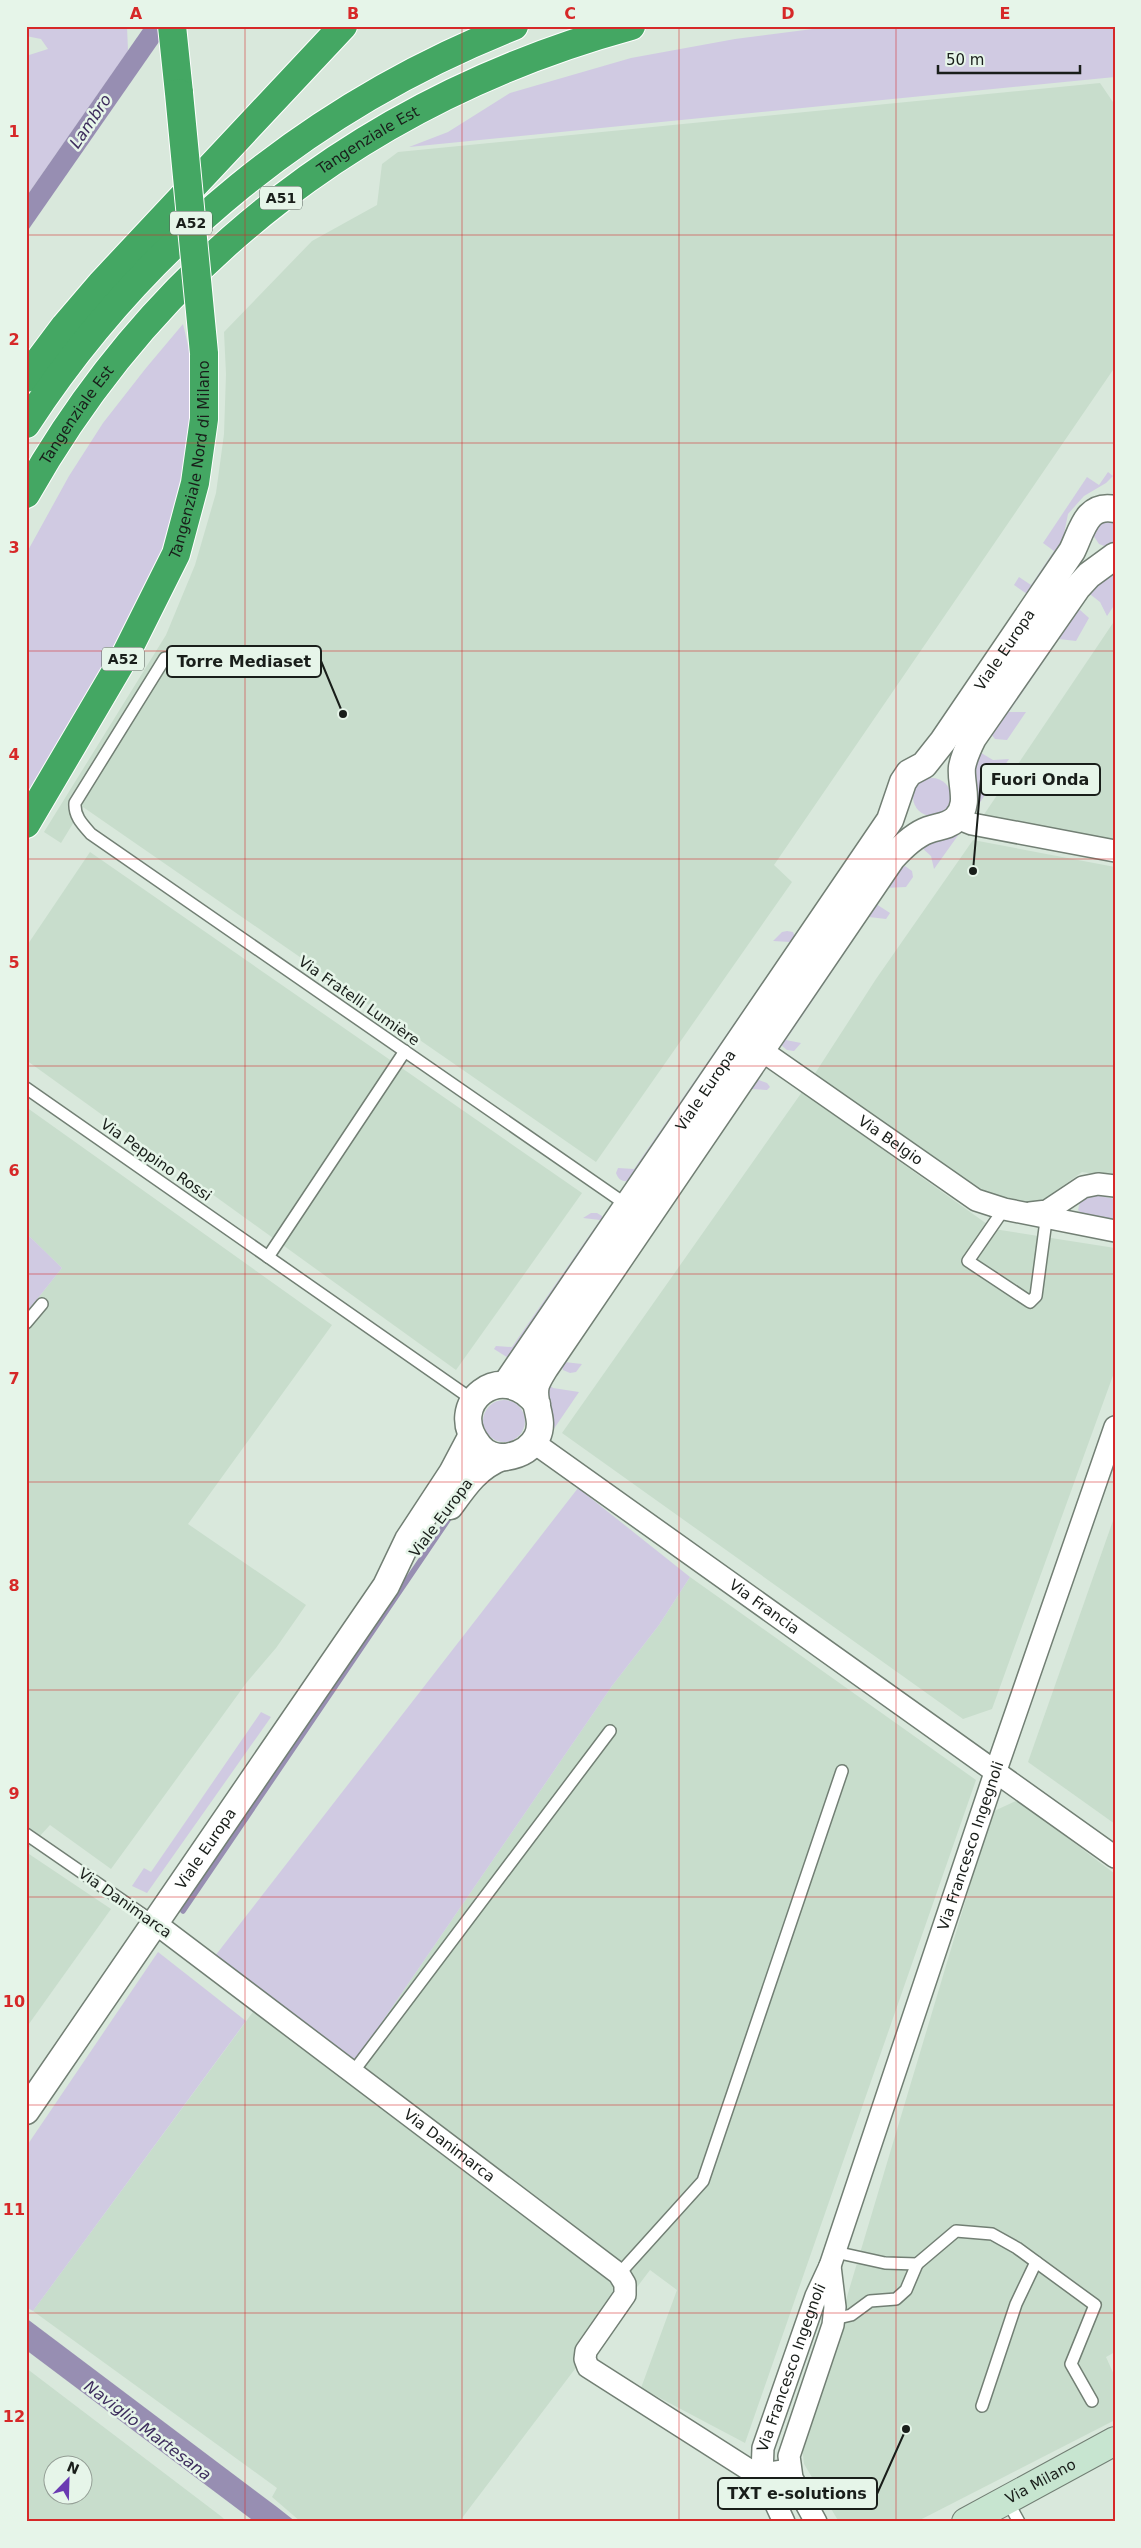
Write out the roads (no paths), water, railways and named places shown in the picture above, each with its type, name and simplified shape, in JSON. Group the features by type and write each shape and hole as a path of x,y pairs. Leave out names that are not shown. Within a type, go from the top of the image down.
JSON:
{"highway":[{"name":"Tangenziale Nord di Milano","path":"26,824 126,654 176,554 196,474 204,419 204,353 172,26"},
{"path":"26,378 101,284 343,26"},
{"name":"A51","path":"26,424 70,361 121,298 178,240 238,186 303,137 372,94 444,56 514,26"},
{"name":"Tangenziale Est","path":"26,494 83,404 131,342 202,265 282,197 368,138 460,88 532,58 631,26"}],"main road":[{"name":"Via Milano","path":"966,2522 1013,2511 1115,2441"}],"street":[{"name":"Viale Europa","path":"506,1384 890,820 903,782 909,773 924,765 943,741 1072,551 1086,518 1110,502"},
{"name":"Viale Europa","path":"1082,531 1083,540 1091,552 1102,557 1113,557"},
{"name":"Viale Europa","path":"26,2111 386,1586 420,1548 466,1483 488,1462 520,1453 533,1442 540,1425 536,1404 536,1384 545,1368 892,858 916,836 929,829 944,827 957,818 964,803 964,760 973,738 1077,588 1113,557"},
{"path":"924,765 937,764 951,770 963,786"},
{"path":"900,793 902,808 911,822 929,829"},
{"path":"957,818 972,824 1115,851"},
{"name":"Via Belgio","path":"761,1050 995,1207 1040,1214 1115,1231"},
{"path":"1040,1214 1083,1187 1098,1184 1115,1186"},
{"path":"502,1457 482,1450 471,1437 468,1425 468,1412 473,1400 482,1391 493,1386 506,1384 523,1390 536,1404"},
{"name":"Via Francesco Ingegnoli","path":"784,2522 762,2474 763,2448 816,2296 833,2259 995,1773 1115,1427"},
{"name":"Viale Europa","path":"386,1586 408,1540 452,1473 471,1437"},
{"name":"Via Francia","path":"533,1442 1115,1857"},
{"name":"Via Danimarca","path":"154,1923 619,2274"},
{"name":"Via Francesco Ingegnoli","path":"762,2474 789,2470 789,2456 834,2319 836,2306 833,2259"},
{"path":"619,2274 625,2284 625,2295 586,2351 585,2358 588,2367 751,2471 762,2474"},
{"path":"789,2470 816,2522"}],"lane":[{"name":"Via Fratelli Lumière","path":"165,658 75,803 77,817 91,834 627,1205"},
{"path":"268,1257 405,1051"},
{"name":"Via Peppino Rossi","path":"26,1088 473,1400"},
{"path":"995,1207 968,1262 1030,1302 1036,1296 1040,1214"},
{"path":"26,1323 42,1304"},
{"path":"353,2072 610,1731"},
{"path":"619,2274 703,2181 842,1772"},
{"name":"Via Danimarca","path":"26,1834 154,1923"},
{"path":"834,2319 852,2315 870,2301 896,2299 906,2290 917,2264 956,2231 992,2234 1017,2248 1095,2305 1071,2364 1092,2401"},
{"path":"833,2259 917,2264"},
{"path":"982,2406 1016,2304 1036,2262"}],"water":[{"name":"Lambro","path":"145,26 170,26 26,233 26,197"},
{"name":"Naviglio Martesana","path":"26,2318 296,2522 255,2522 26,2350"}],"waterway":[{"path":"183,1911 452,1514"}],"place":[{"name":"Torre Mediaset","path":"343,714"},
{"name":"Fuori Onda","path":"973,871"},
{"name":"TXT e-solutions","path":"906,2429"}]}
